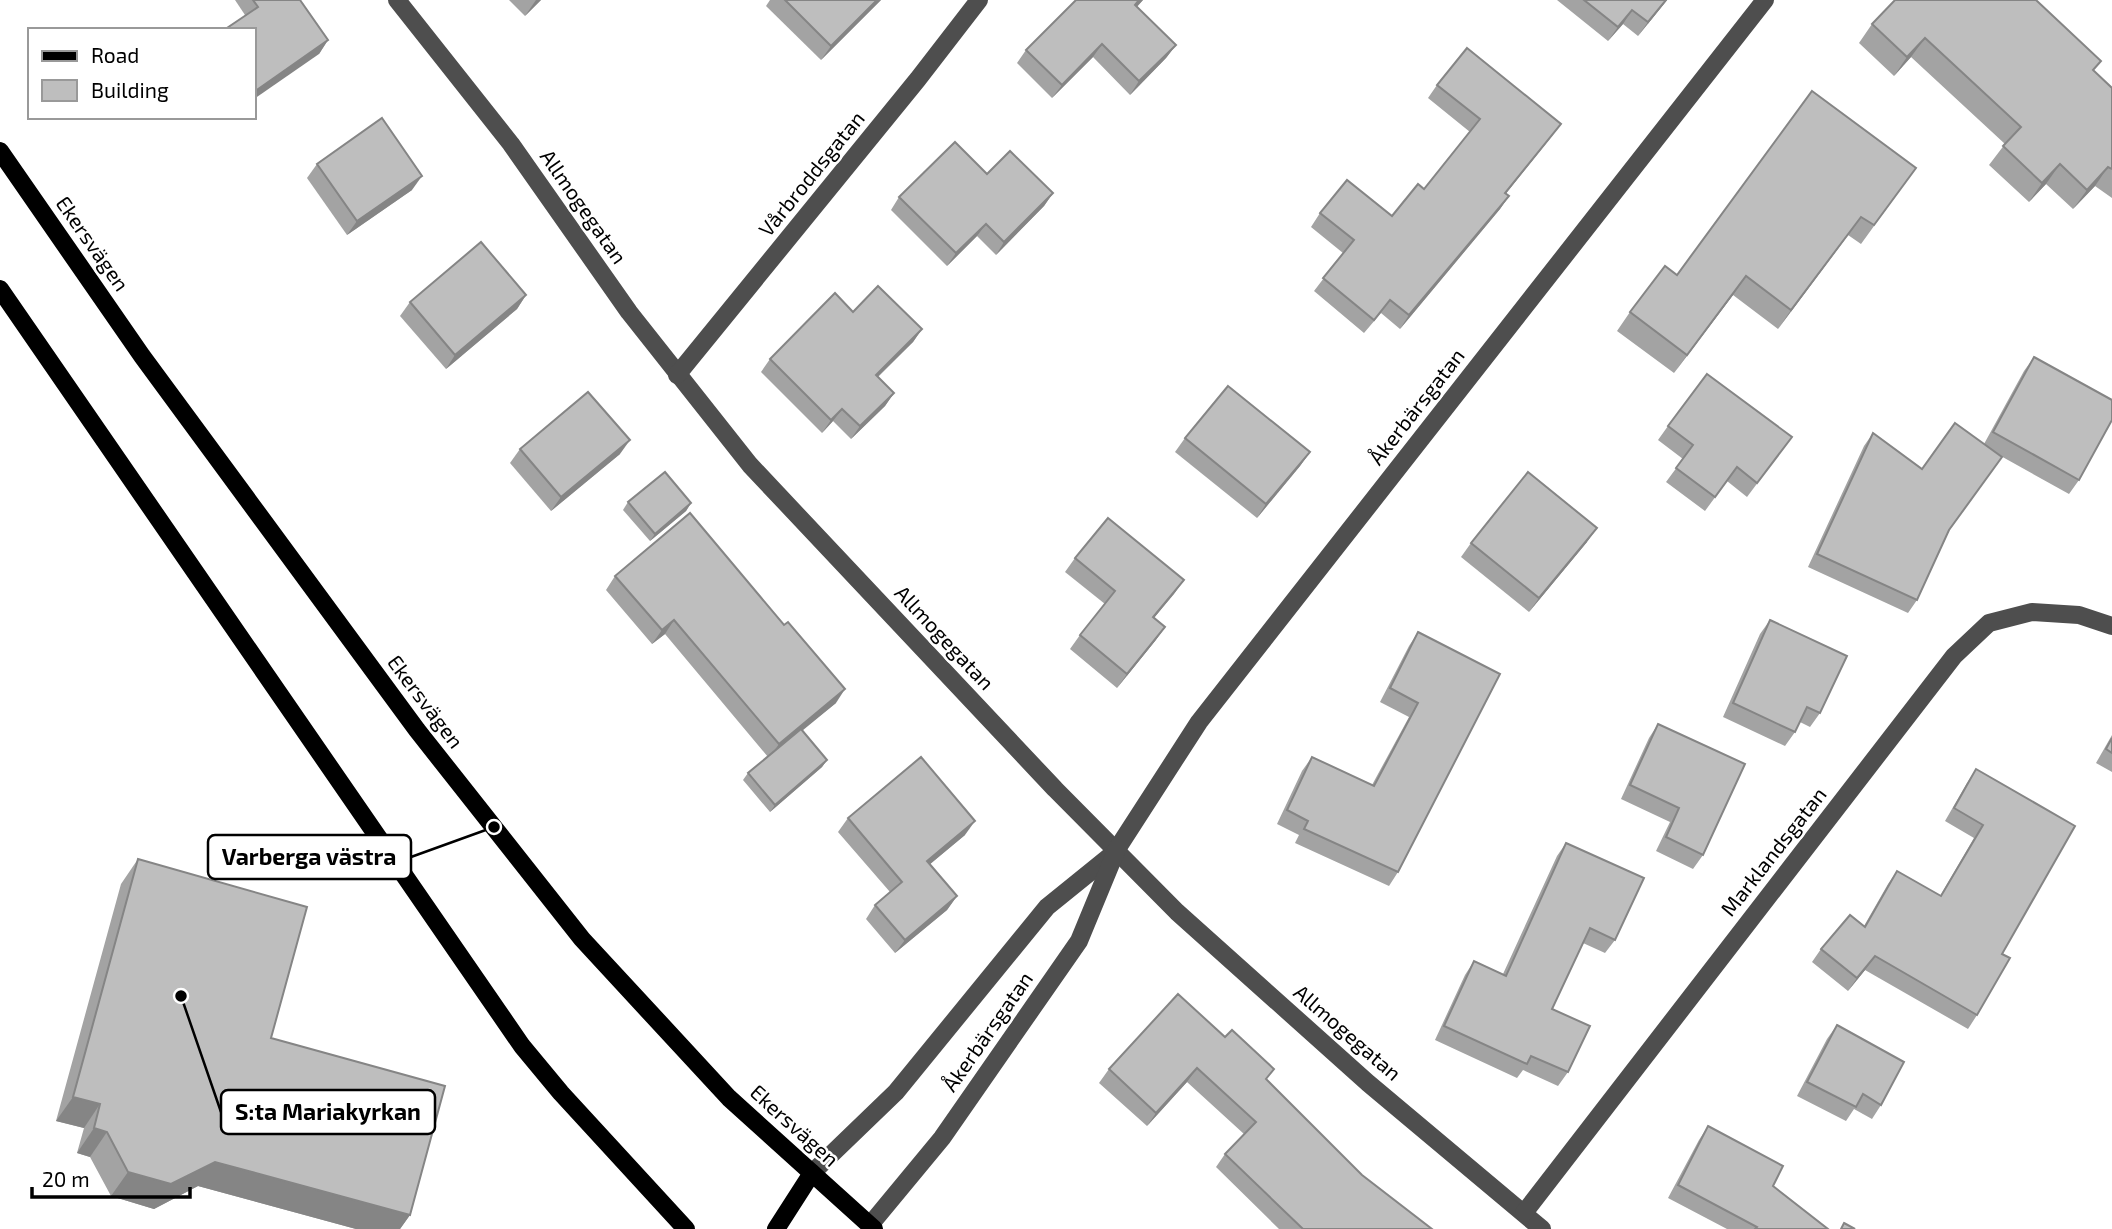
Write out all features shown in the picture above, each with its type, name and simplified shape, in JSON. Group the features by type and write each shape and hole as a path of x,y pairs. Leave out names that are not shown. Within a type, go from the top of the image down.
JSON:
{"main road":[{"name":"Ekersvägen","path":"0,151 142,356 417,730 582,939 729,1098 870,1228"},
{"path":"0,289 522,1046 561,1093 685,1229"},
{"path":"776,1229 813,1173"}],"street":[{"name":"Allmogegatan","path":"397,0 511,144 629,312 750,465 1055,789 1177,912 1318,1038 1542,1229"},
{"name":"Vårbroddsgatan","path":"677,375 979,0"},
{"name":"Åkerbärsgatan","path":"870,1228 942,1138 1079,941 1117,849 1199,722 1765,0"},
{"name":"Marklandsgatan","path":"1524,1213 1954,656 1989,623 2032,612 2079,615 2112,626"},
{"name":"Åkerbärsgatan","path":"813,1173 897,1092 1047,907 1117,849"}],"building":[{"path":"253,0 300,0 328,40 256,91 256,28 227,28 258,7"},
{"path":"785,0 877,0 831,46"},
{"path":"1076,0 1139,0 1135,5 1176,45 1139,81 1102,44 1062,85 1026,50"},
{"path":"1584,0 1666,0 1648,22 1632,10 1618,27"},
{"path":"1895,0 2036,0 2101,61 2093,70 2112,88 2112,169 2108,167 2087,190 2060,164 2042,183 2003,146 2021,127 1925,38 1907,57 1872,24"},
{"path":"1467,48 1561,124 1505,193 1509,196 1409,315 1390,300 1374,320 1323,278 1354,240 1320,213 1347,180 1392,216 1418,184 1424,189 1480,119 1437,85"},
{"path":"1812,91 1916,168 1874,225 1861,217 1791,310 1746,276 1687,355 1630,312 1665,266 1677,275"},
{"path":"382,118 422,176 357,221 317,164"},
{"path":"955,142 987,174 1010,151 1053,193 1004,242 986,224 956,253 899,197"},
{"path":"481,242 526,295 455,355 410,302"},
{"path":"878,286 922,329 876,375 894,393 860,426 842,409 831,420 770,359 835,293 853,312"},
{"path":"2034,357 2112,400 2112,420 2079,480 1993,432"},
{"path":"1707,374 1792,437 1757,483 1737,467 1715,497 1676,468 1693,445 1668,426"},
{"path":"1228,386 1310,452 1266,504 1185,438"},
{"path":"588,392 630,440 561,497 520,449"},
{"path":"1955,423 2002,457 1949,530 1917,600 1817,554 1873,433 1922,469"},
{"path":"665,472 691,503 655,534 628,502"},
{"path":"1528,472 1597,528 1539,598 1471,543"},
{"path":"690,513 784,625 788,622 845,689 779,744 674,620 662,630 615,576"},
{"path":"1108,518 1184,580 1153,617 1165,627 1127,674 1080,635 1115,591 1075,558"},
{"path":"1770,620 1847,656 1820,713 1807,707 1795,732 1733,703"},
{"path":"1418,632 1500,674 1398,872 1304,829 1308,821 1287,810 1312,757 1374,786 1418,703 1390,688"},
{"path":"1658,724 1745,764 1703,855 1666,837 1679,808 1630,785"},
{"path":"801,729 827,760 775,805 748,773"},
{"path":"2112,738 2112,753 2106,749"},
{"path":"921,757 975,821 927,861 957,896 905,940 875,905 902,882 848,818"},
{"path":"1976,769 2075,826 2002,954 2010,958 1977,1015 1875,956 1857,978 1821,949 1850,915 1865,927 1897,871 1941,896 1983,825 1954,808"},
{"path":"1566,843 1644,878 1615,940 1590,928 1552,1009 1590,1026 1568,1072 1531,1056 1527,1064 1444,1026 1474,961 1506,976"},
{"path":"138,859 307,907 271,1038 445,1086 410,1215 215,1162 171,1184 128,1172 107,1132 94,1128 100,1104 73,1097"},
{"path":"1178,994 1225,1037 1232,1030 1274,1069 1266,1079 1362,1175 1432,1229 1303,1229 1225,1154 1256,1122 1197,1068 1156,1113 1109,1069"},
{"path":"1837,1025 1904,1062 1881,1105 1863,1094 1856,1107 1807,1082"},
{"path":"1708,1126 1783,1166 1773,1186 1828,1229 1755,1229 1757,1227 1678,1185"},
{"path":"1844,1223 1855,1229 1841,1229"}],"place":[{"name":"Varberga västra","path":"494,827"},
{"name":"S:ta Mariakyrkan","path":"181,996"}]}
